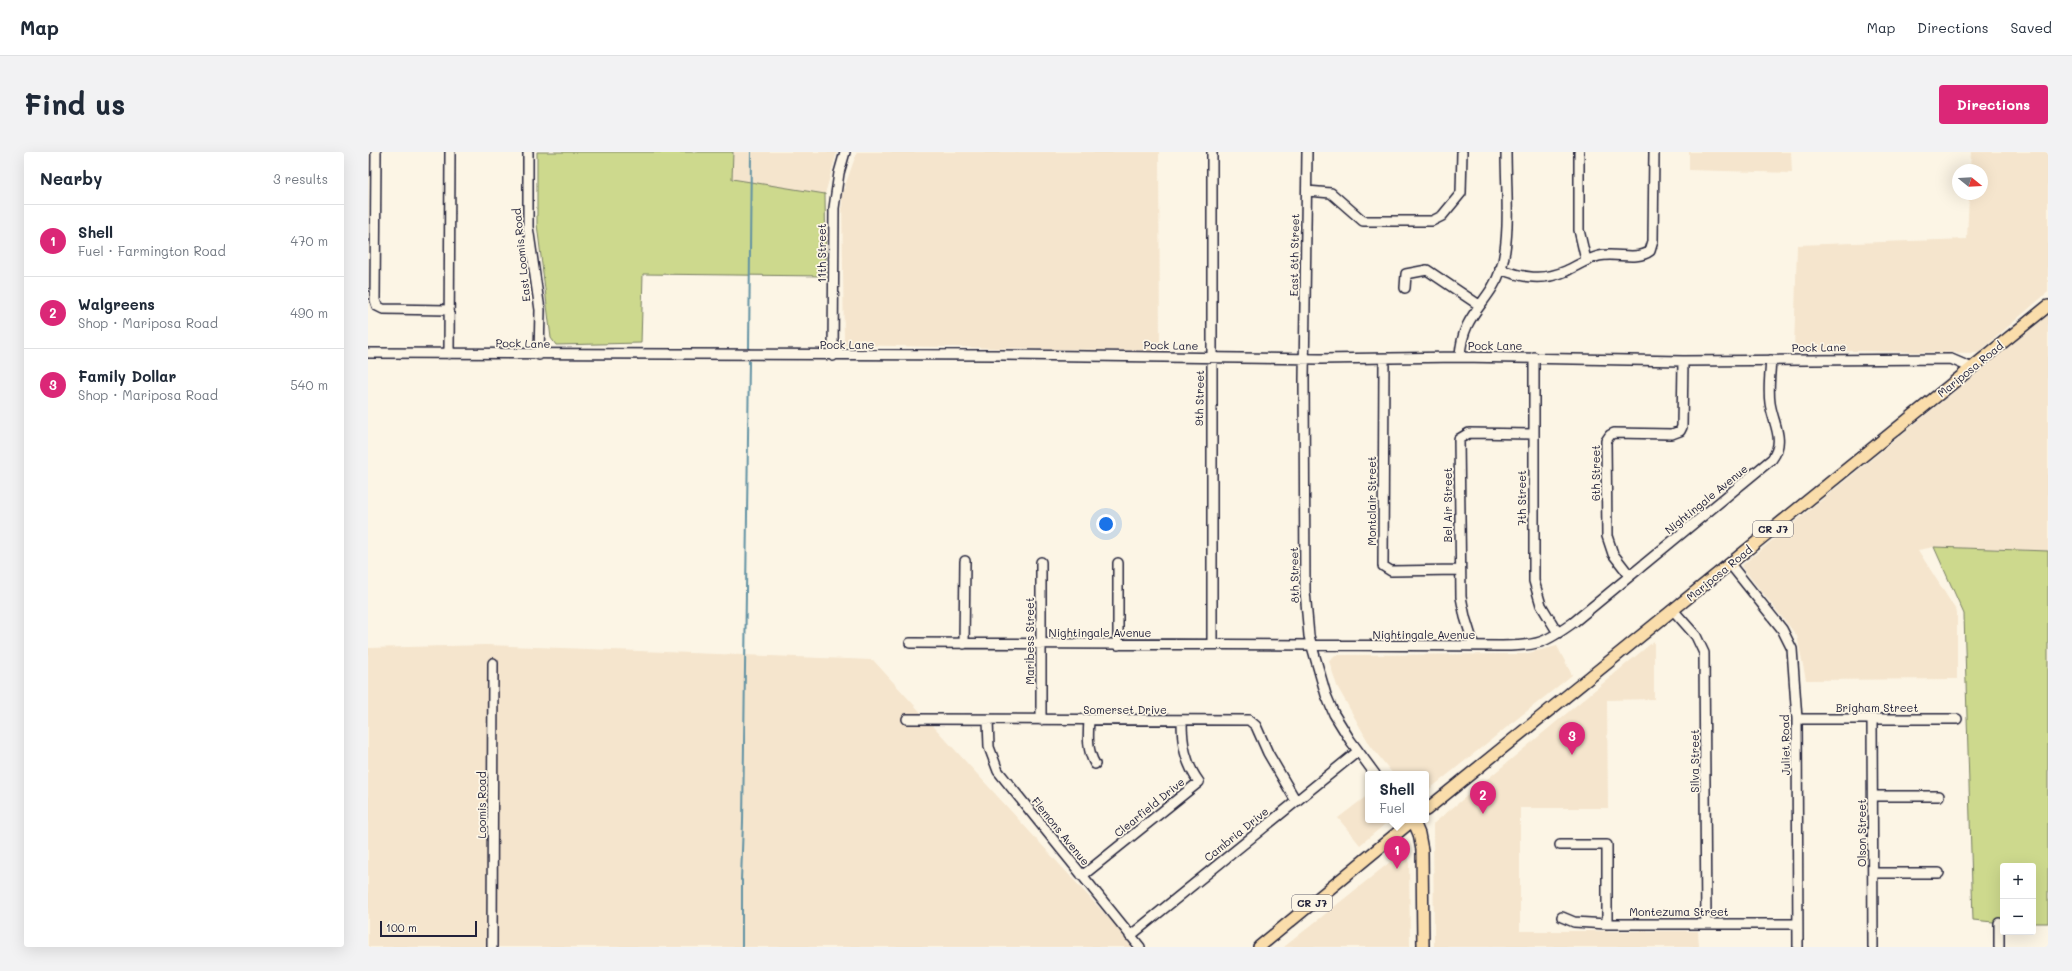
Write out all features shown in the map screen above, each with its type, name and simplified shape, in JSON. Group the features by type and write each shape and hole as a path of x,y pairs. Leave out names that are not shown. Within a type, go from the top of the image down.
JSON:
{"main road":[{"name":"Mariposa Road","path":"1429,808 2048,306"},
{"name":"CR J7","path":"1259,947 1409,823"},
{"path":"1414,823 1419,834 1422,850 1423,947"}],"street":[{"path":"376,152 375,300 377,306 383,309 449,310"},
{"path":"449,354 450,152"},
{"name":"East Loomis Road","path":"528,152 528,226 540,310 539,355"},
{"name":"11th Street","path":"833,356 834,208 837,180 845,152"},
{"name":"9th Street","path":"1212,152 1212,644"},
{"name":"East 8th Street","path":"1305,359 1307,152"},
{"path":"1307,190 1331,193 1363,221 1432,221 1442,216 1461,193 1462,152"},
{"path":"1460,357 1463,334 1467,323 1495,282 1500,269 1506,242 1506,152"},
{"path":"1579,152 1579,230 1586,260"},
{"path":"1500,269 1524,277 1544,278 1565,271 1586,260 1610,255 1641,255 1650,251 1653,241 1654,152"},
{"path":"1405,288 1406,274 1426,270 1479,305"},
{"name":"Pock Lane","path":"368,353 1212,357 1305,359 1534,357 1683,361 1951,359 1972,368"},
{"name":"7th Street","path":"1534,357 1534,581 1541,605 1558,633"},
{"name":"8th Street","path":"1305,359 1305,591 1309,636 1326,695 1334,714 1358,752 1373,771"},
{"name":"Montclair Street","path":"1384,359 1383,566 1391,571 1460,570"},
{"name":"Nightingale Avenue","path":"910,643 1474,646 1535,644 1549,639 1558,633 1766,466 1774,456 1779,442 1779,434 1770,404 1771,360"},
{"name":"6th Street","path":"1630,576 1613,554 1607,536 1606,441 1610,435 1614,433 1666,434 1680,431 1682,427 1683,361"},
{"name":"Bel Air Street","path":"1474,646 1460,597 1459,439 1469,433 1533,434"},
{"path":"964,644 965,561"},
{"name":"Maribess Street","path":"1041,562 1041,720"},
{"path":"1118,563 1118,645"},
{"name":"Juliet Road","path":"1730,564 1782,629 1789,642 1794,664 1797,719 1798,947"},
{"name":"Silva Street","path":"1673,610 1696,636 1704,653 1706,923"},
{"name":"Loomis Road","path":"492,947 493,664"},
{"name":"Somerset Drive","path":"907,719 1252,721 1256,726 1268,753 1296,801"},
{"name":"Brigham Street","path":"1797,719 1957,719"},
{"name":"Olson Street","path":"1872,719 1873,947"},
{"name":"Flemons Avenue","path":"988,720 989,748 998,771 1140,947"},
{"path":"1090,720 1088,740 1092,759 1095,764"},
{"name":"Clearfield Drive","path":"1082,876 1199,782 1186,758 1182,721"},
{"name":"Cambria Drive","path":"1130,936 1358,752"},
{"path":"1872,796 1939,796"},
{"path":"1560,845 1607,845 1607,924"},
{"path":"1873,873 1939,873"},
{"name":"Montezuma Street","path":"1562,916 1574,922 1607,924 1798,924"},
{"path":"1999,923 2000,947"}],"shaded area":[{"path":"733,152 837,152 825,194 732,179"},
{"path":"857,152 1159,152 1160,351 844,345 842,194"},
{"path":"1689,152 1791,152 1792,173 1689,170"},
{"path":"1971,152 2048,152 2048,292 1978,353 1794,350 1797,245 1967,239 1969,200 1988,200 1988,164 1970,164"},
{"path":"2048,315 2048,551 1934,547 1918,550 1957,612 1957,679 1806,680 1797,636 1741,566"},
{"path":"1654,641 1654,699 1607,700 1608,808 1520,808 1520,931 1698,931 1699,947 1434,947 1433,824"},
{"path":"486,645 873,660 1135,947 368,947 368,648"},
{"path":"1557,646 1572,675 1429,790 1429,771 1391,771 1370,745 1337,686 1329,661 1335,655 1524,654"},
{"path":"1365,797 1365,823 1386,823 1360,845 1338,818"},
{"path":"1400,854 1409,856 1410,947 1284,947"}],"green space":[{"path":"537,152 733,152 732,179 825,194 826,276 643,274 641,343 556,345 551,338 537,224"},
{"path":"1934,547 2048,551 2048,923 2036,923 2036,863 2000,863 2000,923 1973,920 1964,614"}],"waterway":[{"path":"749,350 751,152"},
{"path":"742,947 741,880 749,361"}],"place":[{"name":"Family Dollar","path":"1572,755"},
{"name":"Walgreens","path":"1483,814"},
{"name":"Shell","path":"1397,869"}]}
